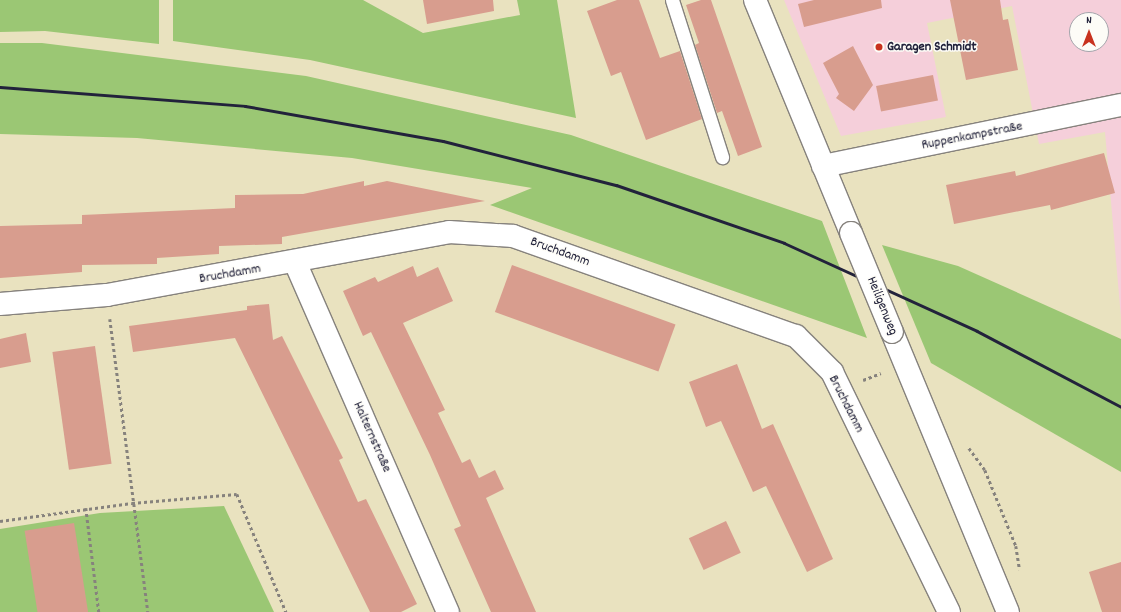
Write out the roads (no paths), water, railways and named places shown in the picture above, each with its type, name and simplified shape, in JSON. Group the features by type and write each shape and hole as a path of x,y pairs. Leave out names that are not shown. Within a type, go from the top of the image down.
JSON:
{"street":[{"name":"Heiligenweg","path":"755,0 1008,612"},
{"name":"Ruppenkampstraße","path":"823,166 1121,105"},
{"name":"Bruchdamm","path":"0,304 107,295 295,262 449,232 513,236 796,336 832,372 949,612"},
{"name":"Halternstraße","path":"295,262 448,612"}],"lane":[{"path":"672,0 722,157"}],"railway":[{"path":"0,87 245,106 443,141 616,185 784,243 977,331 1121,407"}],"place":[{"name":"Garagen Schmidt","path":"879,47"}]}
